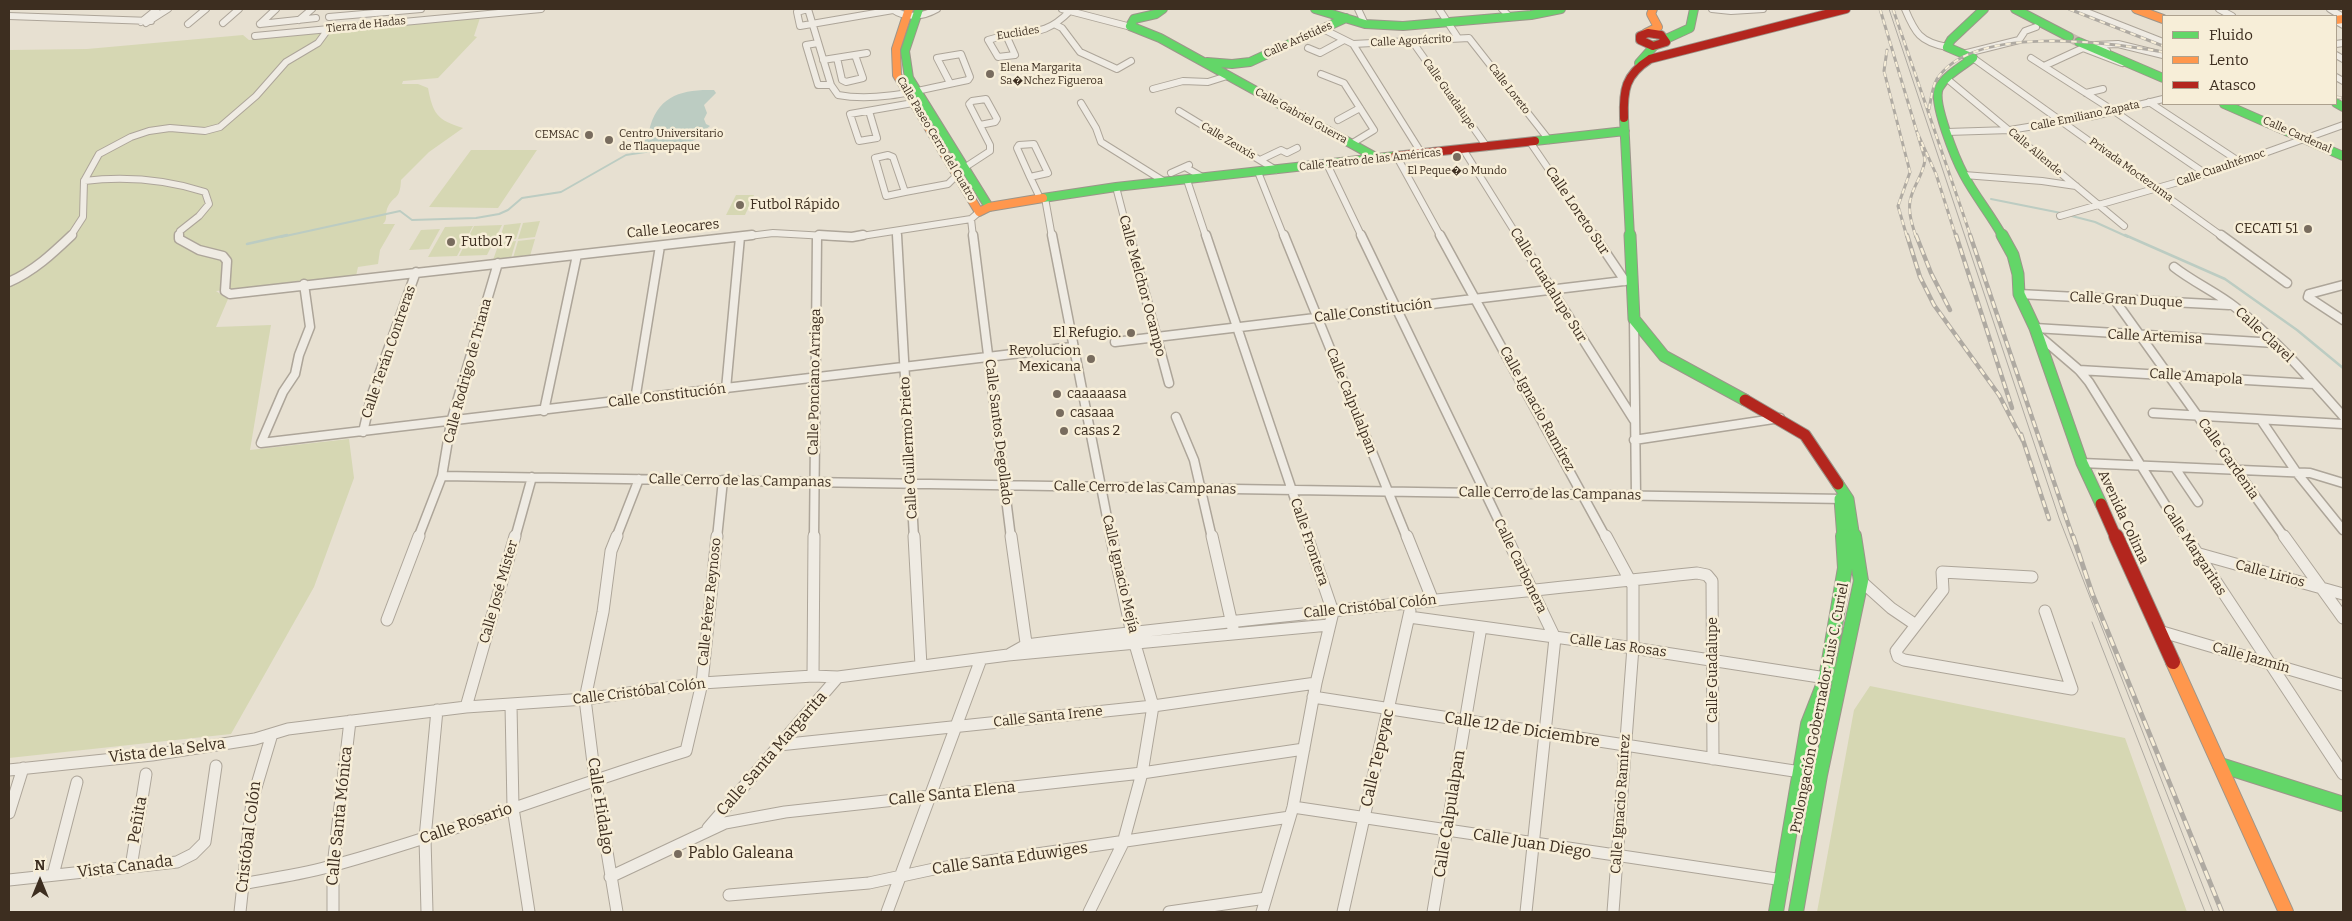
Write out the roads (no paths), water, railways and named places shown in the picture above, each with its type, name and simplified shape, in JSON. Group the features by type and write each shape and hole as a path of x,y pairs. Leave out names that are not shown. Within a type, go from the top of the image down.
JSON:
{"street":[{"path":"141,21 157,9"},
{"path":"9,16 151,21 168,9"},
{"path":"188,24 206,9"},
{"path":"223,23 240,9"},
{"path":"276,9 260,24 316,18"},
{"path":"299,20 312,9"},
{"path":"342,16 350,9"},
{"path":"329,17 421,9"},
{"name":"Tierra de Hadas","path":"255,36 539,9"},
{"path":"937,9 913,12 893,10 842,12 812,21 803,26 799,24 797,12 808,9 812,21 823,60 831,85 835,92 843,97 862,98 950,83 970,79 961,54 938,57 950,83"},
{"path":"812,21 882,9"},
{"path":"1062,9 1097,17 1146,21"},
{"path":"1316,9 1333,20 1403,26 1449,23 1506,13 1561,9"},
{"path":"1358,9 1365,24"},
{"path":"1439,9 1458,38"},
{"path":"1639,64 1643,38 1658,27 1651,14 1653,9"},
{"path":"1636,496 1634,319 1628,280 1623,93 1625,83 1655,46 1665,43 1666,39 1690,28 1694,9"},
{"path":"1712,9 1732,11 1763,9"},
{"path":"1639,64 1662,54 1846,9"},
{"path":"1905,9 1919,38 1930,44 1947,47 1968,56 2004,47 2026,44"},
{"path":"1947,47 1951,40 1984,9"},
{"path":"2015,9 2074,40 2162,78"},
{"path":"2079,9 2162,42"},
{"path":"2136,9 2162,19"},
{"path":"2219,9 2230,15"},
{"path":"2330,9 2343,18"},
{"name":"Euclides","path":"1016,55 998,57 988,40 990,38 1047,29 1056,24 1070,11"},
{"name":"Calle Paseo Cerro del Cuatro","path":"913,12 903,53 913,103 961,171 976,186 980,213"},
{"path":"1333,20 1344,40 1353,44 1422,154"},
{"name":"Calle Arístides","path":"1226,76 1245,68 1333,20"},
{"name":"Calle Gabriel Guerra","path":"1146,21 1160,38 1197,60 1214,66 1226,76 1379,159"},
{"name":"Euclides","path":"1056,24 1067,34 1080,52 1117,68 1131,61"},
{"path":"1946,78 1968,56 2019,40 2025,31 2036,27"},
{"path":"9,282 24,275 48,258 73,234 83,217 84,181 99,154 131,137 149,131 170,128 205,131 220,127 256,96 286,62 318,43 329,28"},
{"path":"1643,38 1656,34 1666,39"},
{"path":"1006,36 1016,55"},
{"name":"Calle Agorácrito","path":"1353,44 1469,38"},
{"name":"Calle Loreto","path":"1469,38 1549,140"},
{"path":"1643,38 1655,46"},
{"path":"1308,48 1320,53 1344,40"},
{"name":"Calle Guadalupe","path":"1412,41 1487,147"},
{"path":"818,43 806,45 809,60 818,85 831,85"},
{"path":"2132,65 2134,64 2132,62 2095,45 2098,43 2113,44 2162,55"},
{"path":"2044,66 2083,48 2132,65"},
{"path":"823,60 867,53"},
{"path":"837,58 842,80 846,82 863,78 855,55"},
{"name":"Privada Moctezuma","path":"1968,56 2065,122 2287,283"},
{"path":"2032,58 2206,174"},
{"name":"Calle Gabriel Guerra","path":"1214,66 1232,64 1245,68 1250,88"},
{"path":"1321,74 1344,83 1374,130 1352,144"},
{"path":"1153,89 1189,80 1208,82 1226,76"},
{"name":"Calle Allende","path":"1946,78 2124,226"},
{"name":"Avenida Colima","path":"1946,78 1938,90 1938,96 1947,132 1964,175 1988,210 2013,255 2020,294 2036,331 2082,464 2286,912"},
{"path":"2086,93 2103,89"},
{"name":"Calle Paseo Cerro del Cuatro","path":"910,90 961,171 980,213"},
{"path":"904,193 891,155 875,158 886,196 904,193 948,184 961,171 990,151 969,104 972,101 986,99 996,120 980,125"},
{"name":"Calle Emiliano Zapata","path":"1947,132 2010,130 2065,122 2162,99"},
{"path":"1081,102 1089,119 1101,135 1101,142 1105,145 1168,177 1187,165 1204,178"},
{"path":"2149,102 2240,162"},
{"path":"868,111 877,138 859,141 850,114 913,103"},
{"name":"Calle Cardenal","path":"2226,105 2343,156"},
{"path":"1338,120 1360,108"},
{"name":"Calle Zeuxis","path":"1179,111 1259,166"},
{"name":"Calle Cuauhtémoc","path":"2068,213 2206,174 2343,125"},
{"name":"Calle Teatro de las Américas","path":"1116,188 1168,177 1187,180 1204,178 1259,166 1276,170 1625,131"},
{"name":"Calle Loreto Sur","path":"1530,142 1628,280"},
{"name":"Calle Ignacio Mejía","path":"1039,155 1034,144 1017,146 1039,199 1072,347 1100,487 1134,638 1153,706 1142,773 1123,843 1089,912"},
{"path":"1095,147 1105,145"},
{"path":"1259,166 1281,150 1287,153 1297,148"},
{"name":"Calle Guadalupe Sur","path":"1463,150 1634,420"},
{"path":"1030,176 1048,173 1039,155 1050,154"},
{"name":"Calle Ignacio Ramírez","path":"1397,157 1631,580 1634,592 1633,648 1613,912"},
{"name":"Calle Carbonera","path":"1327,164 1555,638"},
{"name":"Calle Calpulalpan","path":"1259,166 1318,318 1434,601"},
{"path":"1964,175 2042,180 2076,186"},
{"name":"Calle Leocares","path":"84,181 128,176 158,180 205,192 209,204 199,216 180,231 179,238 200,250 223,256 227,261 225,291 230,294 304,284 773,233 817,237 852,237 897,231 1039,199 1116,188"},
{"name":"Calle Frontera","path":"1187,180 1333,612"},
{"path":"976,186 1002,198 1039,199"},
{"name":"Calle Melchor Ocampo","path":"1116,188 1169,383"},
{"name":"Calle Santos Degollado","path":"980,213 988,357 1027,650"},
{"path":"2060,216 2068,213"},
{"name":"Calle Guillermo Prieto","path":"897,231 921,666"},
{"path":"726,389 740,237"},
{"name":"Calle Ponciano Arriaga","path":"813,676 817,237"},
{"path":"635,400 660,246"},
{"path":"544,411 577,255"},
{"name":"Calle Rodrigo de Triana","path":"387,620 442,476 451,422 498,263"},
{"name":"Calle Clavel","path":"2174,267 2193,283 2232,306 2275,343 2343,416"},
{"name":"Calle Terán Contreras","path":"363,432 372,394 416,272"},
{"name":"Calle Constitución","path":"1115,342 1628,280"},
{"name":"Calle Constitución","path":"304,284 310,327 299,355 295,374 283,392 262,443 1072,347"},
{"path":"2310,294 2343,285"},
{"name":"Calle Gran Duque","path":"2020,294 2232,306"},
{"path":"2310,294 2343,318"},
{"name":"Calle Gardenia","path":"2114,299 2319,588 2343,618"},
{"name":"Prolongación Gobernador Luis C. Curiel","path":"1634,319 1664,356 1780,418 1805,435 1837,482 1844,499 1861,581 1820,775 1796,912"},
{"name":"Calle Artemisa","path":"2036,331 2275,343"},
{"name":"Calle Margaritas","path":"2036,331 2079,370 2089,382 2140,467 2343,774"},
{"name":"Calle Amapola","path":"2079,370 2314,384"},
{"path":"2153,413 2343,424"},
{"path":"1176,417 1194,460 1234,633"},
{"path":"1634,440 1780,418"},
{"path":"2261,420 2297,472 2343,530"},
{"path":"2082,464 2297,472 2319,474 2343,483"},
{"path":"2175,468 2198,502"},
{"name":"Calle Cerro de las Campanas","path":"442,476 1844,499"},
{"name":"Calle José Mister","path":"466,707 532,477"},
{"name":"Calle Hidalgo","path":"617,912 595,779 585,699 603,612 611,551 639,479"},
{"name":"Calle Pérez Reynoso","path":"686,752 702,683 723,480"},
{"name":"Prolongación Gobernador Luis C. Curiel","path":"1776,912 1780,879 1808,724 1826,678 1845,568 1844,499"},
{"name":"Calle Lirios","path":"2196,553 2343,594"},
{"path":"2032,577 1942,572 1943,590 1896,651 1898,657 1904,660 2072,689 2045,611"},
{"name":"Calle Cristóbal Colón","path":"1134,638 1231,620 1333,612 1697,573 1707,575 1712,581"},
{"name":"Calle Guadalupe","path":"1712,581 1714,660 1713,759"},
{"path":"1861,581 1891,608 1916,625"},
{"name":"Calle Tepeyac","path":"1343,912 1412,604"},
{"path":"1262,912 1292,812 1313,697 1333,612"},
{"name":"Calle Las Rosas","path":"1409,616 1826,678"},
{"name":"Calle Cristóbal Colón","path":"272,734 288,729 437,710 585,699 702,683 813,676 838,677 1008,655 1027,650 1134,638 1234,633 1329,625"},
{"name":"Calle Calpulalpan","path":"1434,912 1481,627"},
{"name":"Calle Jazmín","path":"2159,631 2343,685"},
{"path":"1526,912 1555,638"},
{"path":"887,912 980,659"},
{"name":"Calle Santa Margarita","path":"706,830 838,677"},
{"name":"Calle Santa Irene","path":"779,745 1153,706 1316,684"},
{"name":"Calle 12 de Diciembre","path":"1313,697 1820,775"},
{"path":"511,705 513,808 529,912"},
{"path":"427,912 425,838 437,710"},
{"name":"Calle Santa Mónica","path":"333,912 333,866 350,721"},
{"name":"Vista de la Selva","path":"9,770 152,755 256,739 272,734"},
{"name":"Cristóbal Colón","path":"240,912 243,856 253,790 258,768 272,734"},
{"name":"Calle Santa Elena","path":"610,877 706,830 725,823 786,812 1142,773 1304,749"},
{"name":"Calle Rosario","path":"242,884 333,866 425,838 595,779 686,752"},
{"name":"Vista Canada","path":"9,880 176,862 193,854 205,842 216,766"},
{"path":"2220,766 2339,803 2343,813"},
{"path":"9,813 23,768"},
{"name":"Peñita","path":"131,867 146,774"},
{"path":"53,875 77,782"},
{"name":"Calle Juan Diego","path":"1292,812 1364,818 1618,857 1780,879 1801,886"},
{"name":"Calle Santa Eduwiges","path":"729,895 869,883 934,869 1123,843 1292,812"},
{"path":"1169,912 1266,898"}],"waterway":[{"path":"281,237 400,211 412,220 476,218 499,214 508,210 522,198 561,192 626,155 677,147"},
{"path":"1991,199 2061,213"},
{"path":"2068,215 2095,222 2128,237"},
{"path":"247,244 287,235"},
{"path":"2125,235 2225,279 2297,330 2343,368"}],"tunnel":[{"path":"2069,37 2079,42"}],"tram line":[{"path":"1889,9 2059,518 2213,912"},
{"path":"2092,622 2205,912"}],"railway":[{"path":"1880,9 1925,159 1910,202 1910,217 1916,237"},
{"path":"1893,9 1971,237"},
{"path":"2069,9 2162,46"},
{"path":"1929,109 1937,79 1955,62 1980,50 2010,44 2042,41 2109,44 2162,52"},
{"path":"1887,50 1884,71 1910,172 1898,206 1907,237"},
{"path":"2337,97 2343,98"},
{"path":"1917,132 1936,174 1956,237"},
{"path":"1907,235 1920,277 1934,305 1999,395 2023,441"},
{"path":"1916,235 1931,273 1950,310"},
{"path":"1956,235 2012,408"},
{"path":"1970,235 2073,538"},
{"path":"2021,434 2049,519"},
{"path":"2073,536 2092,593 2222,912"}],"place":[{"name":"Elena Margarita Sa�Nchez Figueroa","path":"990,74"},
{"name":"CEMSAC","path":"589,135"},
{"name":"Centro Universitario de Tlaquepaque","path":"609,140"},
{"name":"El Peque�o Mundo","path":"1457,157"},
{"name":"Futbol Rápido","path":"740,205"},
{"name":"CECATI 51","path":"2308,229"},
{"name":"Futbol 7","path":"451,242"},
{"name":"El Refugio.","path":"1131,333"},
{"name":"Revolucion Mexicana","path":"1091,359"},
{"name":"caaaaasa","path":"1057,394"},
{"name":"casaaa","path":"1060,413"},
{"name":"casas 2","path":"1064,431"},
{"name":"Pablo Galeana","path":"678,854"}]}
